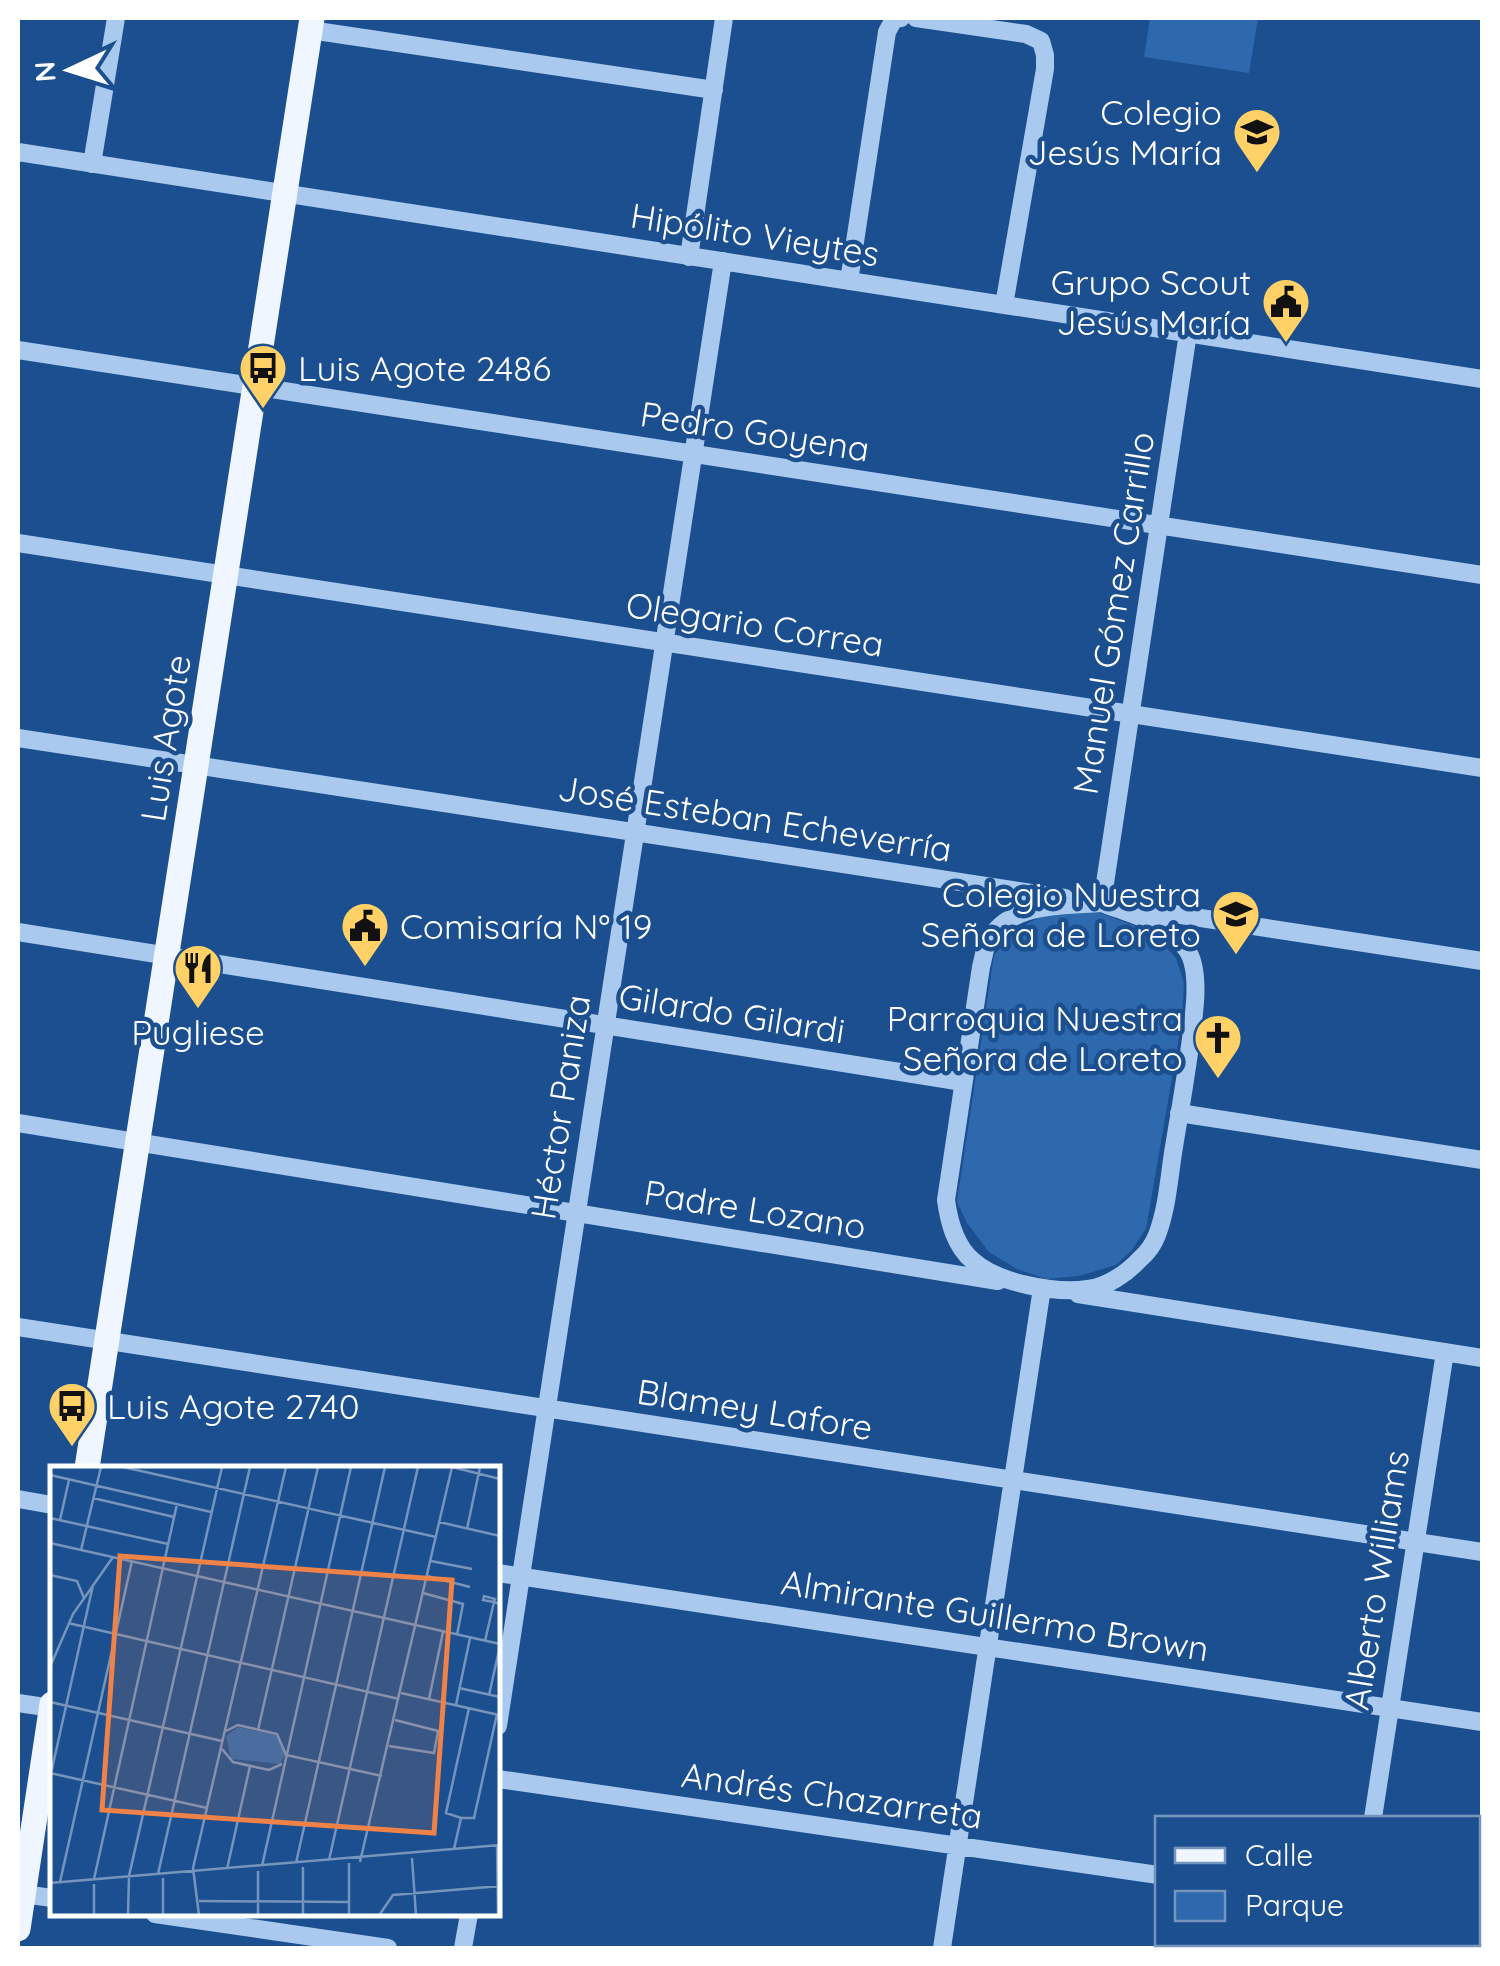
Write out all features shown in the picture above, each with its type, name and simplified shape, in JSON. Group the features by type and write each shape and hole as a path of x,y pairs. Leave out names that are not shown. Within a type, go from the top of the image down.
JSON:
{"main road":[{"name":"Luis Agote","path":"88,1466 311,24"},
{"path":"18,1928 50,1720"}],"street":[{"path":"92,164 116,18"},
{"path":"689,257 724,18"},
{"path":"849,281 887,32 898,18"},
{"path":"916,18 1026,34 1041,41 1045,69 1004,304"},
{"path":"311,24 714,90"},
{"name":"Hipólito Vieytes","path":"18,152 1482,379"},
{"name":"Héctor Paniza","path":"500,1712 723,261"},
{"name":"Manuel Gómez Carrillo","path":"1102,904 1188,333"},
{"name":"Pedro Goyena","path":"18,350 1482,575"},
{"name":"Olegario Correa","path":"18,543 1482,768"},
{"name":"José Esteban Echeverría","path":"18,738 1482,962"},
{"path":"1102,904 1169,932 1188,951 1195,1000 1162,1219 1156,1239 1142,1258 1109,1282 1089,1290 1042,1288 994,1275 972,1261 950,1224 946,1200 963,1082 980,967 988,941 1005,923 1023,912 1102,904"},
{"name":"Gilardo Gilardi","path":"18,932 963,1082"},
{"path":"1180,1114 1482,1160"},
{"name":"Padre Lozano","path":"18,1123 1482,1358"},
{"path":"942,1948 1042,1288"},
{"name":"Blamey Lafore","path":"18,1327 1482,1552"},
{"name":"Alberto Williams","path":"1373,1816 1445,1352"},
{"path":"18,1499 50,1505"},
{"name":"Almirante Guillermo Brown","path":"500,1573 1482,1722"},
{"path":"18,1703 50,1707"},
{"name":"Andrés Chazarreta","path":"500,1779 1155,1874"},
{"path":"23,1894 50,1898"},
{"path":"169,1916 388,1948"},
{"path":"463,1948 468,1916"}],"green space":[{"path":"1150,18 1258,18 1249,73 1144,57"},
{"path":"1072,911 1100,913 1159,939 1176,958 1184,983 1182,1020 1146,1229 1116,1265 1079,1276 1046,1279 1017,1269 989,1252 957,1202 994,955 1028,923"}],"place":[{"name":"Colegio Jesús María","path":"1257,174"},
{"name":"Grupo Scout Jesús María","path":"1286,344"},
{"name":"Luis Agote 2486","path":"263,410"},
{"name":"Colegio Nuestra Señora de Loreto","path":"1236,956"},
{"name":"Comisaría N° 19","path":"365,968"},
{"name":"Pugliese","path":"198,1010"},
{"name":"Parroquia Nuestra Señora de Loreto","path":"1218,1080"},
{"name":"Luis Agote 2740","path":"72,1448"}]}
